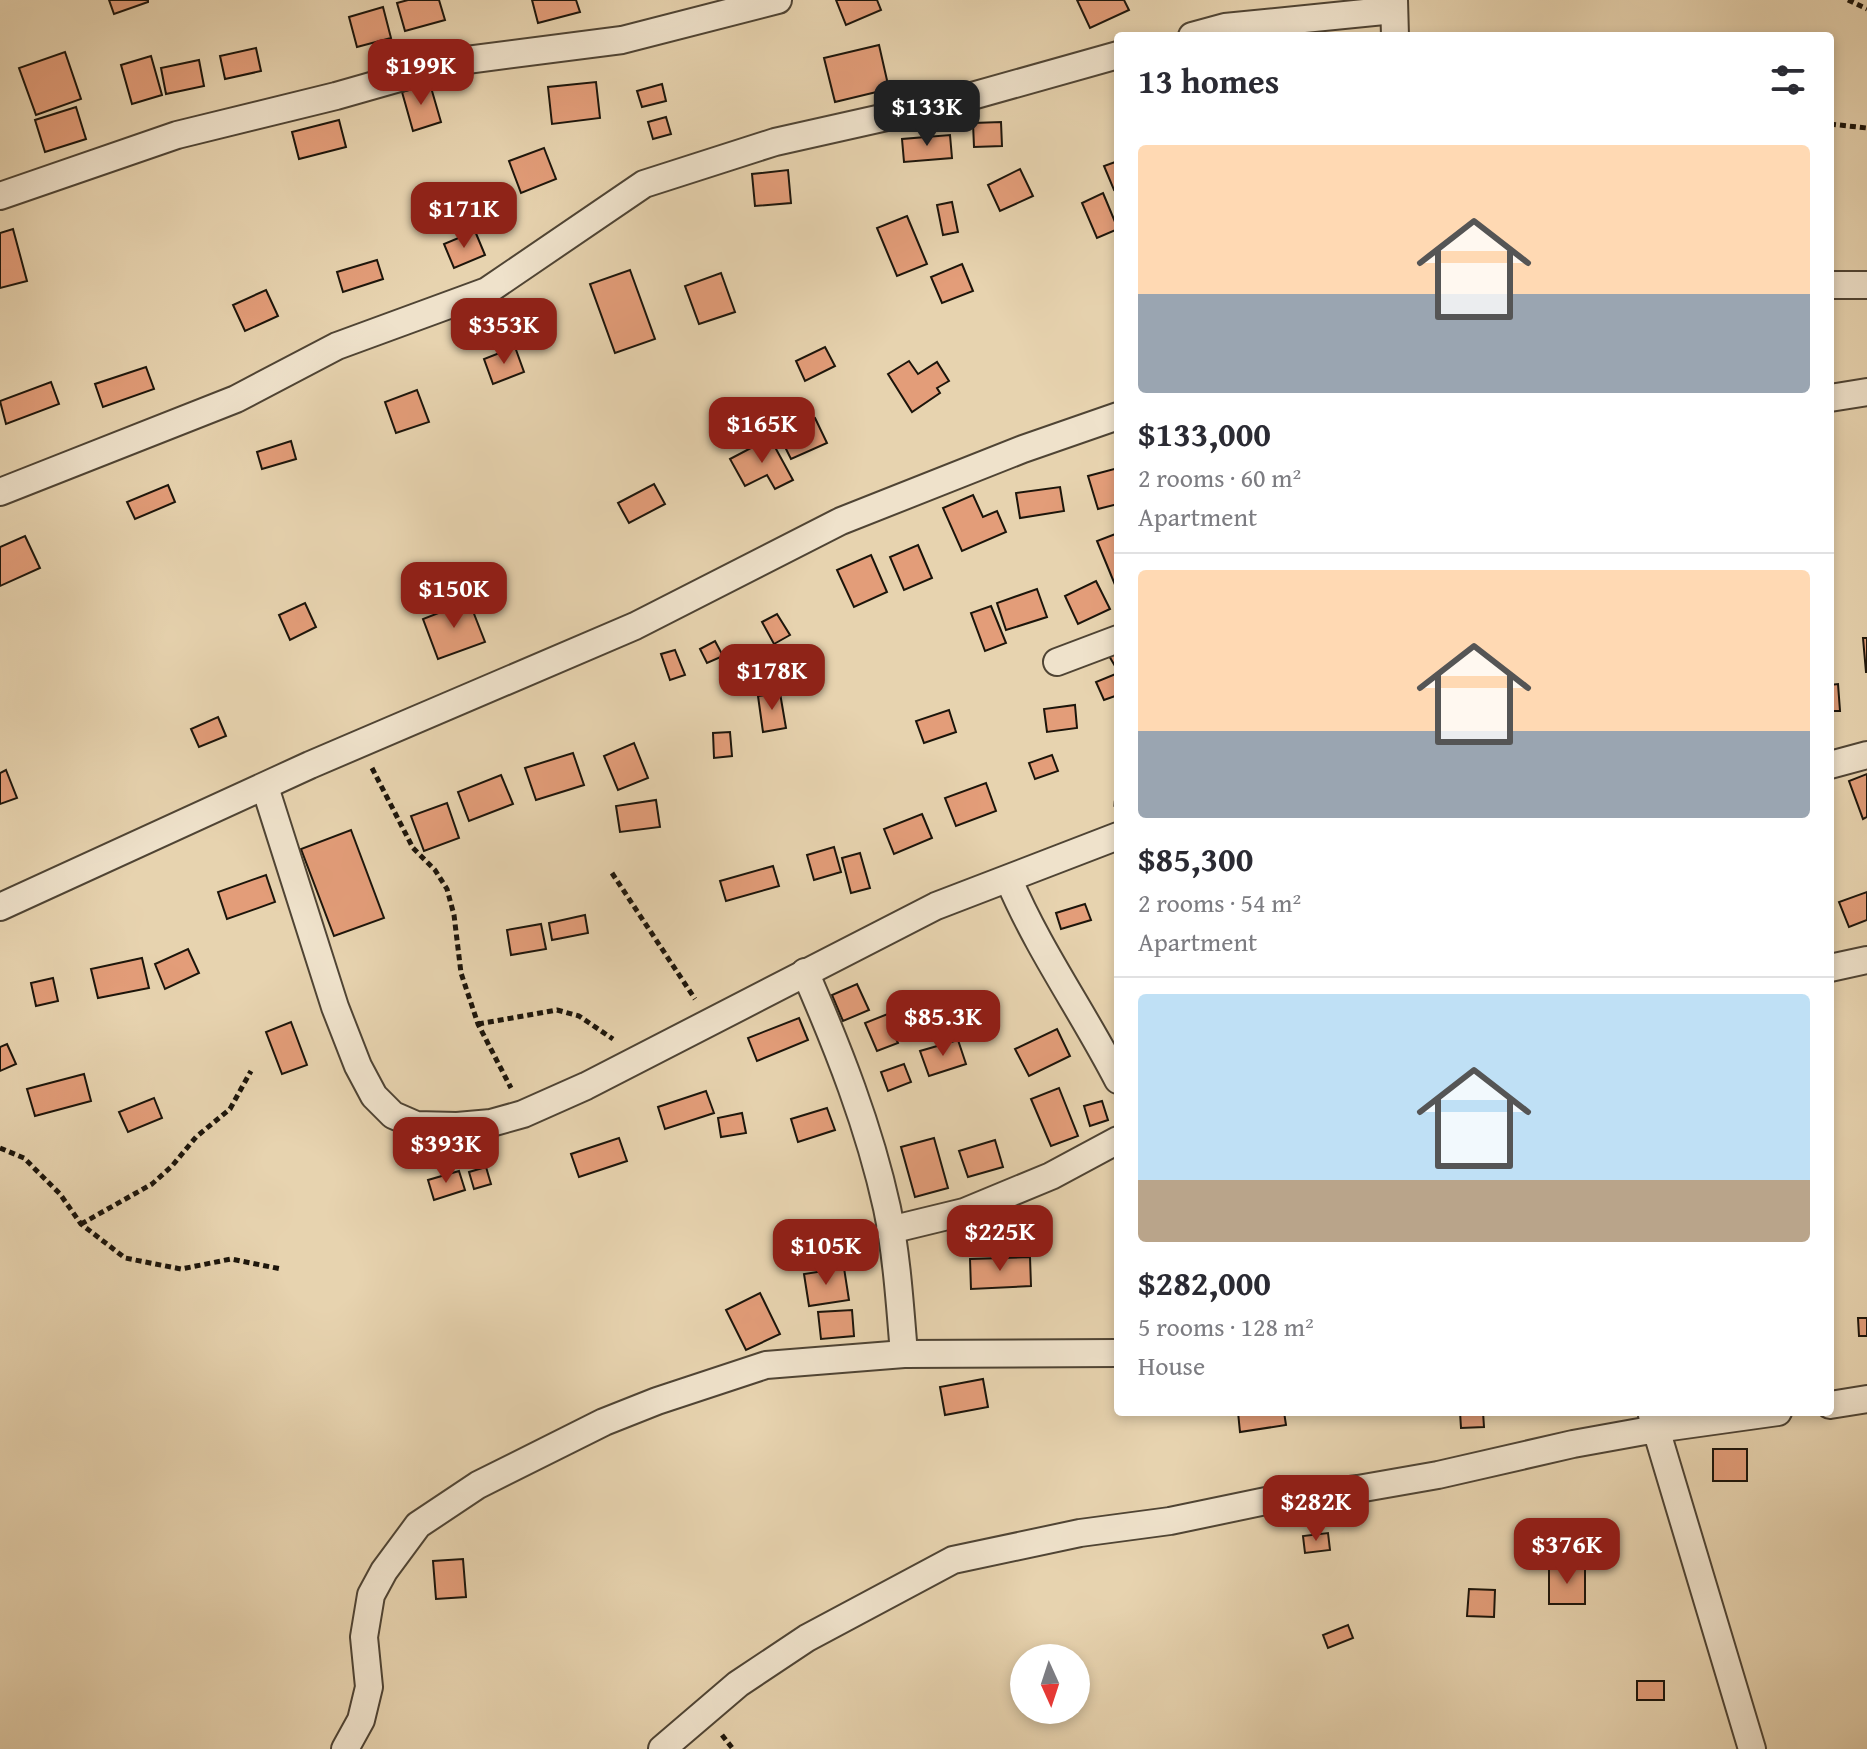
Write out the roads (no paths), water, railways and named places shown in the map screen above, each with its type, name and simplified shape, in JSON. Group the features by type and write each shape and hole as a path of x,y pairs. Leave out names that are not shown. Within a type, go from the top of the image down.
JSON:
{"street":[{"path":"0,196 177,135 336,96 459,61 622,40 778,0"},
{"path":"1207,32 1225,27 1395,15"},
{"path":"0,492 236,399 337,346 487,291 644,184 775,142 940,105 1114,56"},
{"path":"1834,285 1867,285"},
{"path":"1834,397 1867,392"},
{"path":"0,907 360,744 635,626 841,521 1023,449 1114,417"},
{"path":"1057,662 1114,641"},
{"path":"1834,764 1867,755"},
{"path":"265,787 335,1007 358,1066 374,1096 393,1115 416,1125 491,1123 523,1114 586,1086 936,906 1114,838"},
{"path":"1009,880 1026,921 1048,954 1114,1073"},
{"path":"1834,967 1867,960"},
{"path":"805,972 833,1035 864,1122 890,1230 904,1354"},
{"path":"890,1230 964,1212 1051,1176 1114,1142"},
{"path":"345,1749 361,1720 369,1687 364,1637 371,1595 384,1571 418,1525 478,1485 604,1422 766,1365 904,1354 1114,1353"},
{"path":"1834,1404 1867,1399"},
{"path":"662,1749 738,1684 807,1638 953,1560 1080,1533 1170,1521 1271,1500 1425,1477 1573,1444 1654,1421 1723,1416"},
{"path":"1654,1421 1752,1749"}]}
